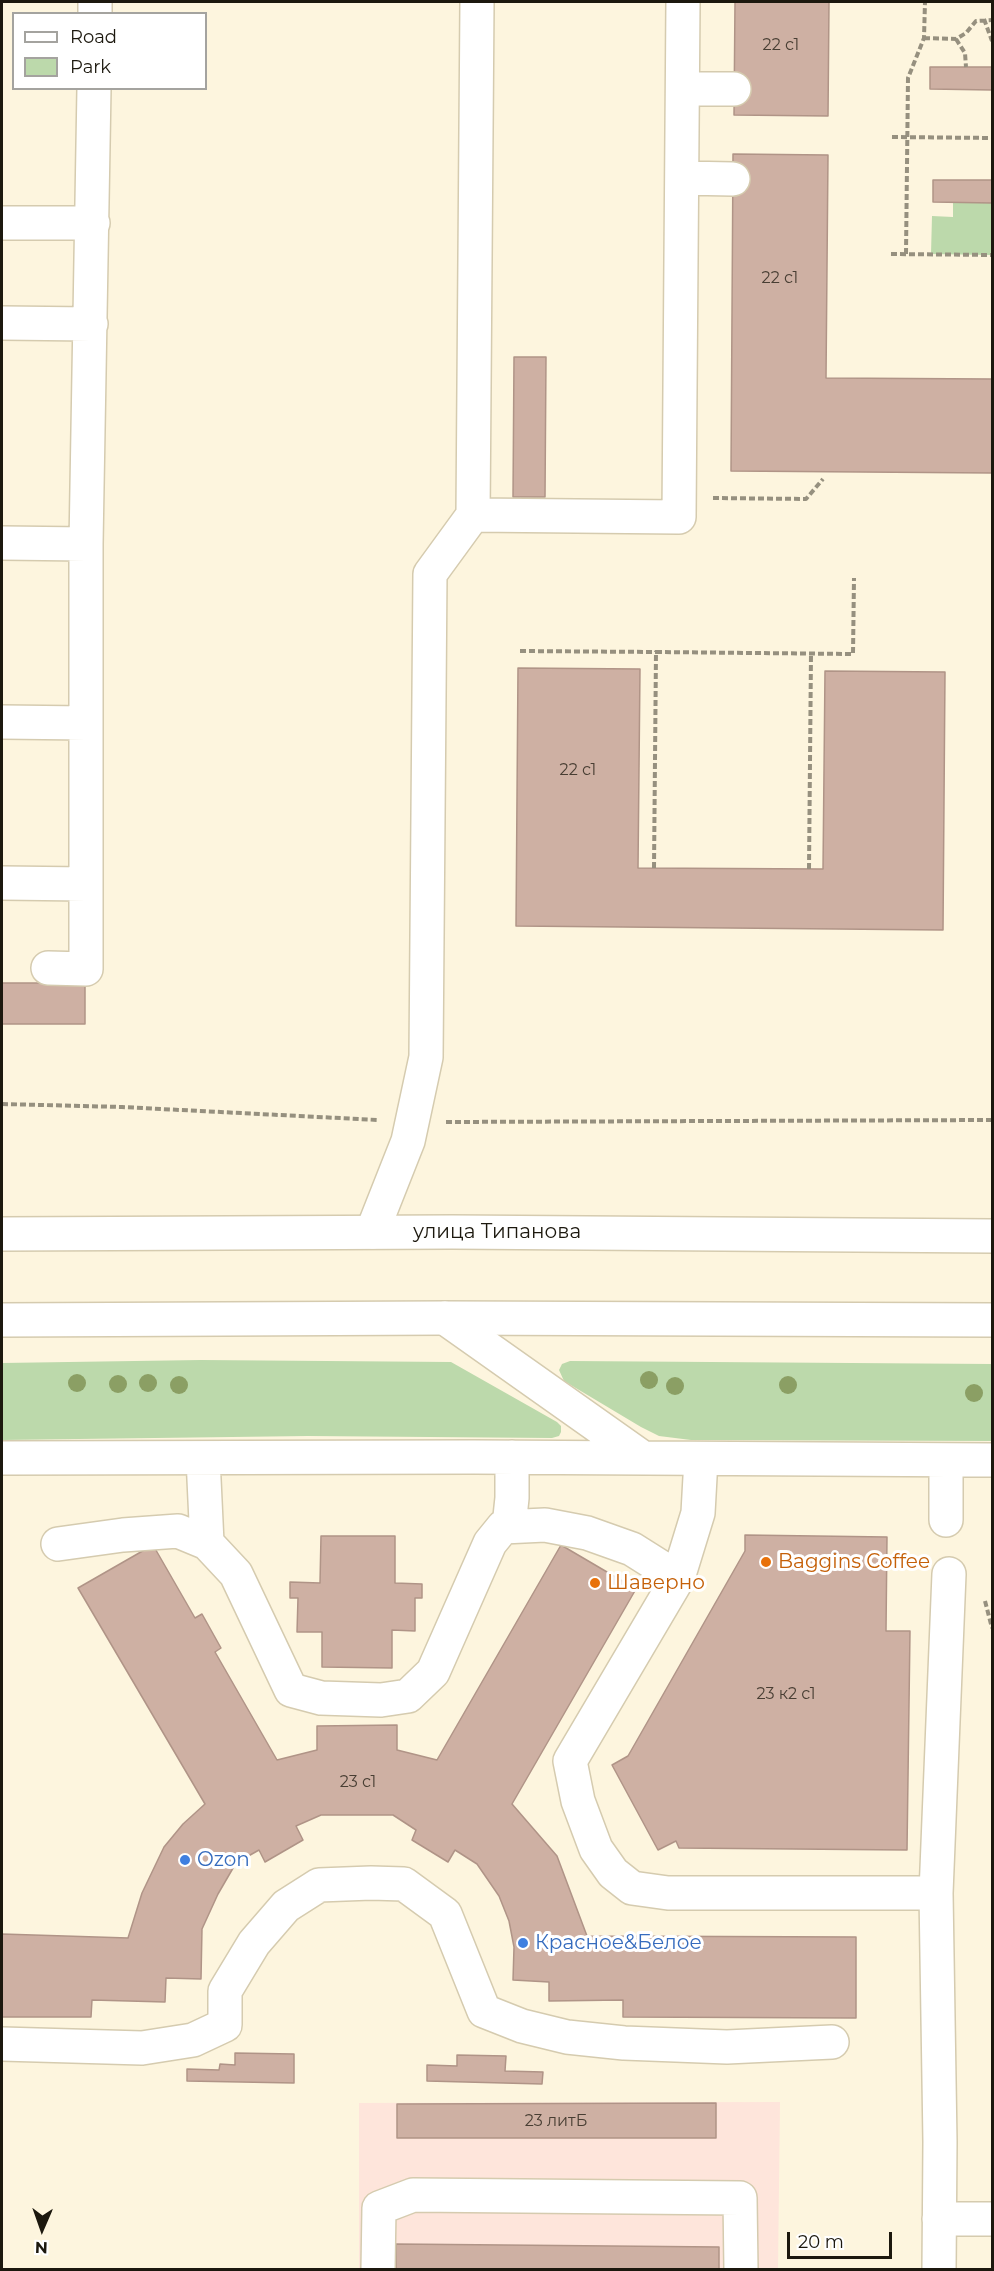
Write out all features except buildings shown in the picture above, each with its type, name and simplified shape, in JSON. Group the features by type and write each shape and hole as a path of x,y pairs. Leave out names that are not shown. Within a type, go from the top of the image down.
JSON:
{"main road":[{"path":"372,1232 408,1141 426,1056 430,574 473,515 477,2"},
{"path":"473,515 679,516 683,2"},
{"path":"683,89 734,89"},
{"path":"48,968 86,969 86,544 94,90"},
{"path":"682,178 733,179"},
{"path":"2,223 93,223"},
{"path":"2,323 91,324"},
{"path":"2,543 86,544"},
{"path":"2,722 86,723"},
{"path":"2,883 86,884"},
{"name":"улица Типанова","path":"2,1234 372,1232 993,1236"},
{"path":"2,1320 445,1318 993,1320"},
{"path":"445,1318 642,1458"},
{"path":"508,1526 512,1498 512,1457"},
{"path":"2,1458 512,1457 993,1460"},
{"path":"203,1458 207,1543"},
{"path":"701,1459 698,1513 678,1578 570,1761 578,1801 596,1849 613,1873 632,1887 668,1893 936,1893"},
{"path":"946,1460 946,1520"},
{"path":"58,1545 123,1535 178,1531 207,1543 236,1574 291,1690 321,1698 381,1700 408,1696 433,1672 490,1543 503,1527 545,1525 587,1533 632,1549 678,1578"},
{"path":"939,2270 940,2142 936,1893 949,1574"},
{"path":"2,2044 142,2048 193,2040 225,2025 225,1991 254,1943 286,1906 319,1885 371,1883 404,1884 445,1914 484,2011 522,2026 567,2037 624,2043 727,2047 832,2042"},
{"path":"378,2270 378,2208 412,2195 740,2198 741,2270"},
{"path":"939,2219 993,2219"}],"path":[{"path":"906,254 908,78 924,38 925,2"},
{"path":"984,19 993,41"},
{"path":"924,38 956,39 966,33 976,21 993,20"},
{"path":"956,39 965,53 966,67"},
{"path":"892,137 993,138"},
{"path":"891,254 993,255"},
{"path":"806,499 823,479"},
{"path":"520,651 853,654 854,578"},
{"path":"654,868 656,652"},
{"path":"809,869 811,654"},
{"path":"2,1104 122,1107 412,1122 993,1120"}],"shaded area":[{"path":"780,2102 778,2269 359,2270 359,2103"}],"green space":[{"path":"953,203 992,203 992,255 931,254 932,216 953,217"},
{"path":"201,1360 451,1362 557,1422 561,1426 561,1432 559,1436 552,1438 308,1436 2,1440 2,1363"},
{"path":"570,1361 992,1364 992,1441 691,1440 659,1436 564,1381 559,1370 562,1364"}],"place":[{"name":"Baggins Coffee","path":"766,1562"},
{"name":"Шаверно","path":"595,1583"},
{"name":"Ozon","path":"185,1860"},
{"name":"Красное&Белое","path":"523,1943"}]}
